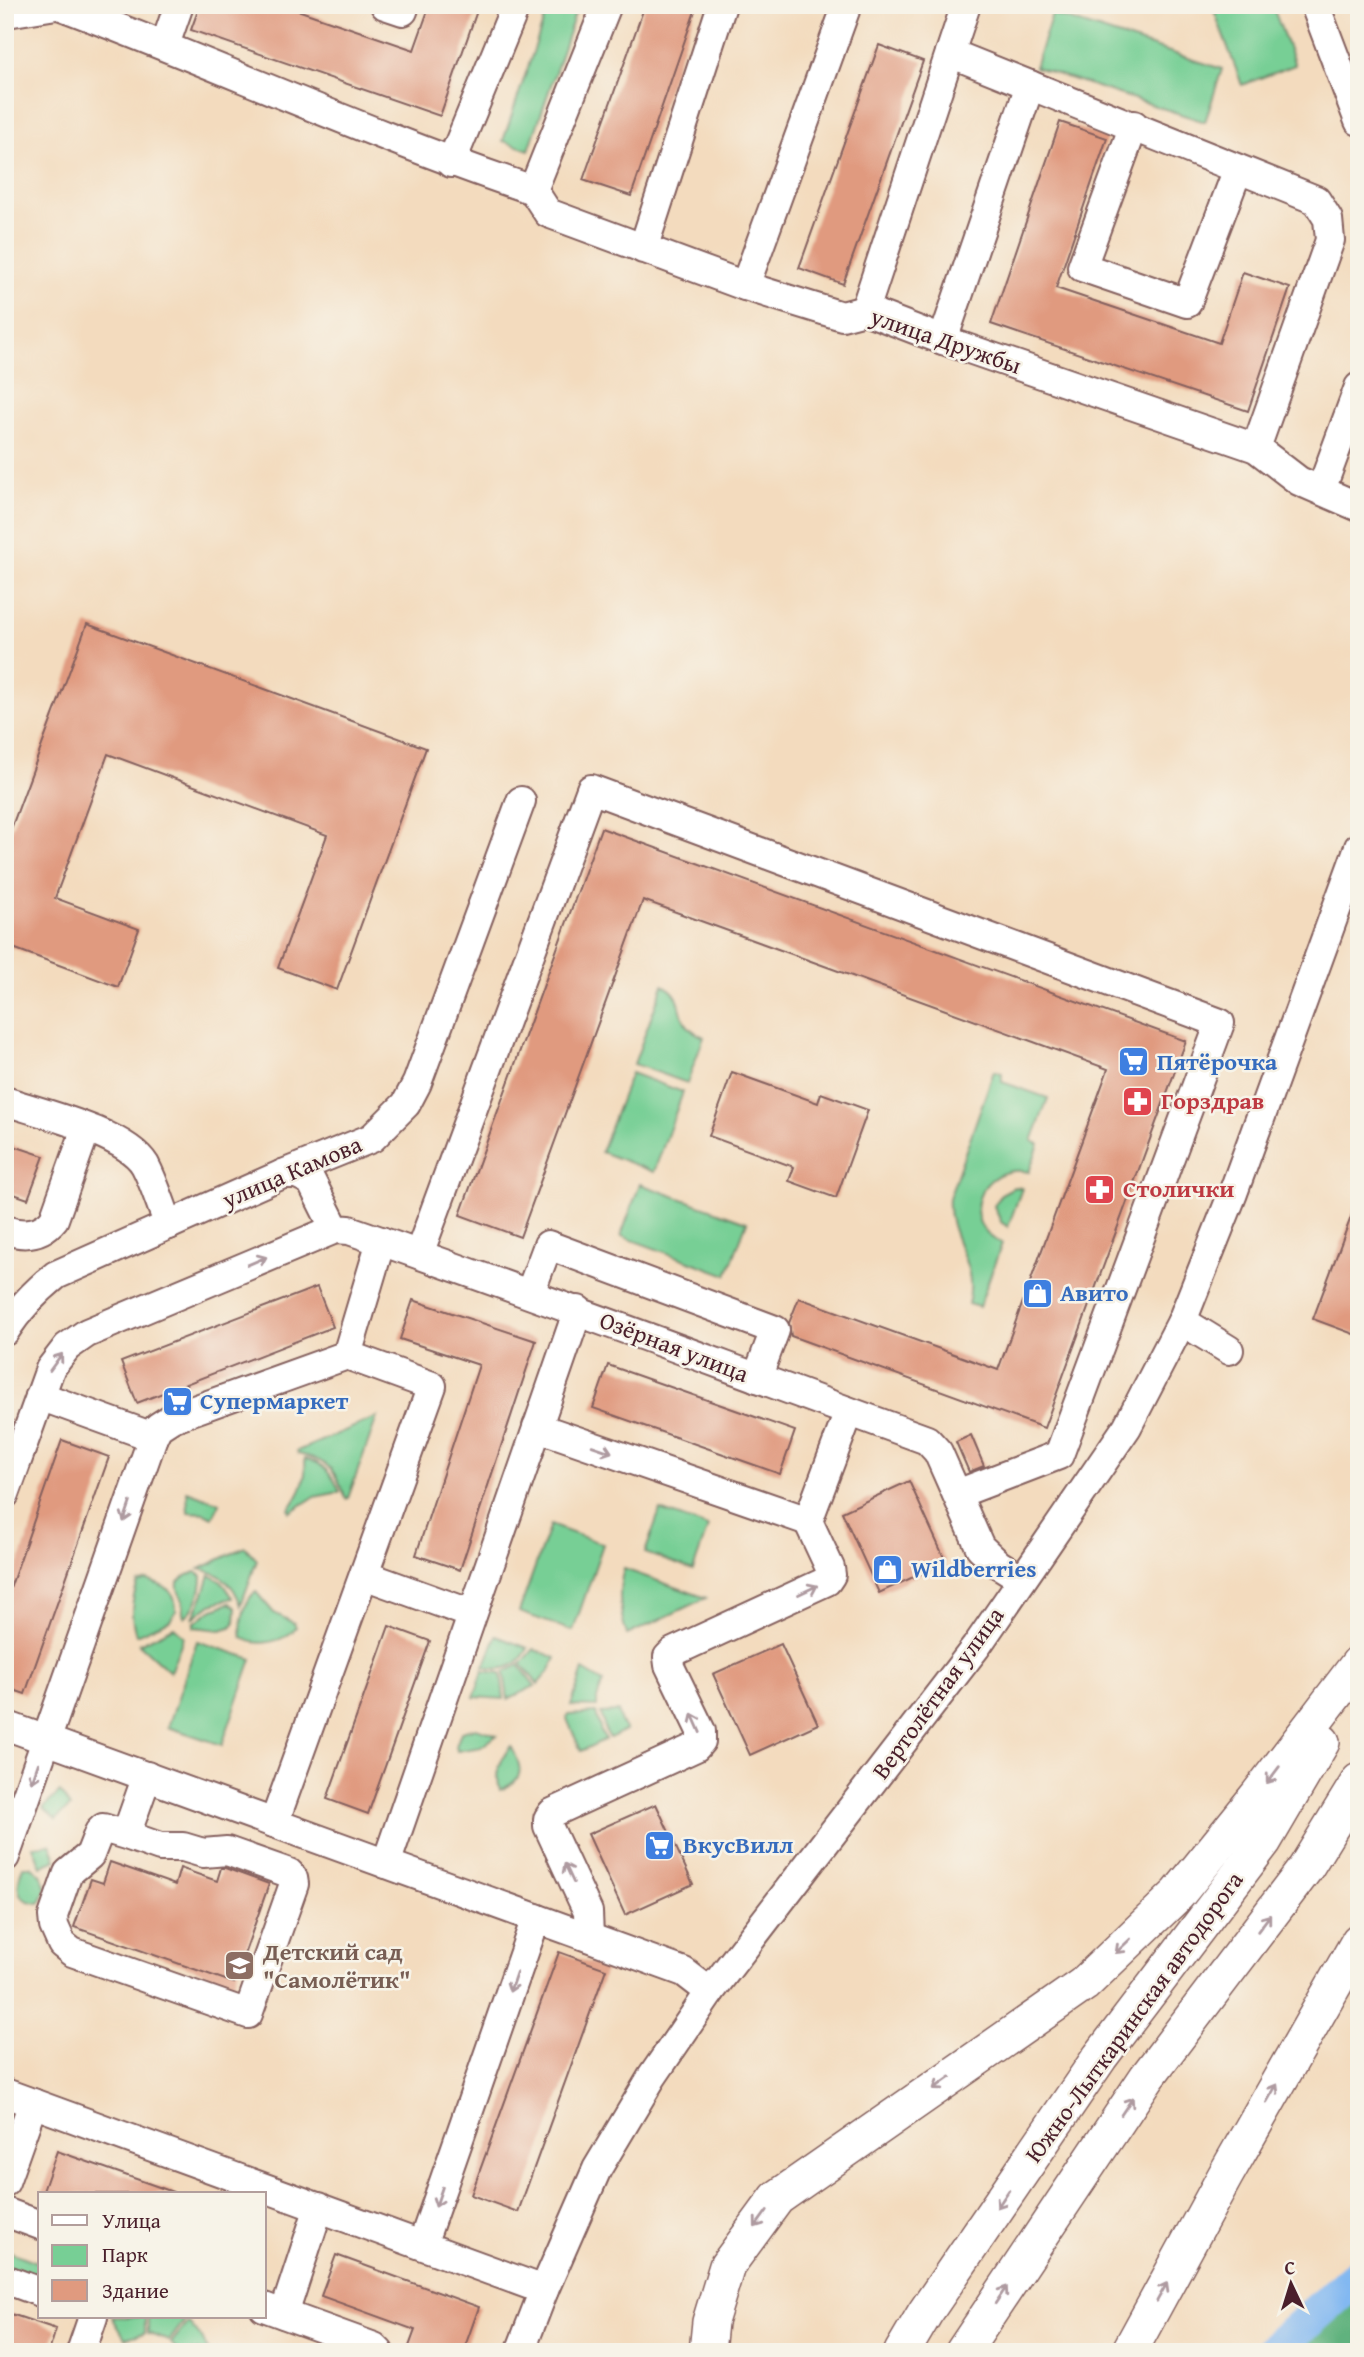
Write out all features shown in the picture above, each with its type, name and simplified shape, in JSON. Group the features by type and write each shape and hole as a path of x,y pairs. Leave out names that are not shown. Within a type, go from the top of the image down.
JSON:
{"main road":[{"path":"707,2352 710,2322 727,2266 777,2198 1084,1984 1178,1894 1359,1663"},
{"name":"Южно-Лыткаринская автодорога","path":"902,2352 925,2313 1100,2057 1264,1841 1359,1678"},
{"name":"Южно-Лыткаринская автодорога","path":"963,2352 1147,2077 1305,1869 1359,1782"},
{"path":"1129,2352 1225,2176 1359,1941"}],"street":[{"path":"5,8 13,12 57,5 165,45 451,163 533,190 607,5"},
{"path":"165,45 179,5"},
{"path":"385,5 403,11 405,5"},
{"path":"451,163 516,5"},
{"path":"643,249 722,5"},
{"path":"745,286 847,5"},
{"path":"865,310 966,5"},
{"path":"1315,5 1359,121"},
{"path":"950,53 1135,125 1316,201 1328,219 1330,240 1256,449"},
{"path":"943,340 1030,85"},
{"path":"1135,125 1082,267 1187,303 1238,169"},
{"name":"улица Дружбы","path":"533,190 548,214 745,286 842,316 865,310 943,340 1256,449 1299,481 1359,507"},
{"path":"1321,490 1359,387"},
{"path":"419,1254 591,789 1220,1023 1059,1455 957,1494"},
{"name":"улица Камова","path":"5,1331 32,1294 56,1275 283,1174 372,1138 406,1104 417,1083 521,801"},
{"name":"Вертолётная улица","path":"520,2352 597,2168 652,2077 710,1992 967,1658 1127,1427 1182,1321 1233,1193 1359,847"},
{"path":"5,1101 114,1139 132,1151 144,1165 169,1225"},
{"path":"5,1230 18,1234 47,1228 54,1219 86,1129"},
{"path":"5,1494 50,1369 67,1347 87,1333 335,1229 311,1181 297,1174 283,1174"},
{"name":"Озёрная улица","path":"335,1229 349,1230 578,1310 627,1331 927,1440 938,1452 980,1547 1022,1579"},
{"path":"347,1355 381,1241"},
{"path":"530,1293 548,1245 586,1259 775,1330 757,1378"},
{"path":"386,1864 578,1310"},
{"path":"1182,1321 1229,1350"},
{"path":"5,1857 158,1427 172,1418 347,1355 432,1386 274,1823"},
{"path":"40,1396 151,1443"},
{"path":"589,1937 587,1912 548,1826 548,1819 552,1813 696,1747 701,1741 701,1731 669,1665 668,1657 673,1652 827,1581 831,1575 830,1568 808,1521 849,1412"},
{"path":"537,1427 808,1521"},
{"path":"364,1575 472,1614"},
{"path":"5,1725 684,1972 710,1992"},
{"path":"126,1835 147,1776"},
{"path":"103,1828 126,1835 160,1847 183,1847 203,1853 230,1852 289,1873 293,1878 294,1884 248,2014 66,1949 53,1921 68,1873 90,1855 103,1828"},
{"path":"422,2245 536,1918"},
{"path":"5,2092 544,2290"},
{"path":"5,2182 33,2103"},
{"path":"319,2207 274,2311 374,2347 379,2352"},
{"path":"5,2212 38,2224"},
{"path":"5,2279 38,2291"},
{"path":"81,2352 93,2318"}],"green space":[{"path":"549,5 578,5 529,150 503,141"},
{"path":"1212,5 1272,5 1295,65 1242,85"},
{"path":"1052,14 1222,69 1205,122 1035,67"},
{"path":"663,985 677,997 686,1024 704,1037 687,1083 634,1064"},
{"path":"994,1071 1002,1073 1002,1082 1048,1098 1032,1141 1039,1144 1029,1172 1012,1171 997,1176 986,1185 980,1197 977,1210 980,1223 988,1234 1002,1243 979,1307 968,1304 969,1275 952,1226 949,1198"},
{"path":"631,1073 683,1092 654,1172 601,1152"},
{"path":"640,1184 747,1222 727,1275 621,1236"},
{"path":"1014,1187 1022,1188 1008,1227 1001,1222 994,1206 1001,1194"},
{"path":"377,1417 346,1499 330,1468 324,1463 298,1454 297,1451"},
{"path":"305,1459 317,1463 327,1471 340,1492 314,1497 290,1512 289,1509 302,1486"},
{"path":"187,1491 220,1503 213,1517 204,1513 188,1512"},
{"path":"660,1510 708,1527 693,1570 645,1553"},
{"path":"550,1525 603,1544 573,1631 519,1612"},
{"path":"245,1547 257,1560 241,1605 226,1581 200,1569"},
{"path":"624,1569 706,1598 627,1635 620,1602"},
{"path":"196,1572 202,1576 201,1587 195,1605 184,1617 178,1582"},
{"path":"210,1575 223,1583 233,1598 211,1604 193,1618 203,1596"},
{"path":"147,1580 172,1593 176,1611 170,1620 136,1635 132,1615 134,1596 138,1583"},
{"path":"256,1592 274,1613 294,1623 296,1627 291,1632 278,1640 263,1643 242,1637 244,1612"},
{"path":"230,1603 236,1608 235,1622 231,1627 221,1630 194,1627 194,1623 211,1610"},
{"path":"174,1627 184,1636 170,1672 139,1644"},
{"path":"496,1636 528,1648 520,1659 510,1666 498,1669 484,1667"},
{"path":"197,1641 252,1659 222,1745 168,1727"},
{"path":"534,1649 556,1658 538,1684 521,1664"},
{"path":"519,1665 535,1686 508,1699 504,1672"},
{"path":"583,1670 603,1682 597,1707 571,1706"},
{"path":"483,1671 501,1673 504,1699 474,1697"},
{"path":"618,1712 626,1730 610,1738 601,1713"},
{"path":"596,1713 601,1732 606,1739 581,1751 567,1719 568,1715"},
{"path":"476,1728 497,1735 481,1747 457,1751 461,1732"},
{"path":"511,1746 518,1761 518,1777 500,1790 500,1766"},
{"path":"60,1792 70,1807 56,1819 43,1808"},
{"path":"50,1844 56,1859 41,1867 33,1846"},
{"path":"23,1866 31,1866 41,1874 46,1889 40,1903 21,1896 18,1886"},
{"path":"8,2251 38,2262 38,2281 5,2269"},
{"path":"1359,2296 1359,2352 1292,2352"},
{"path":"113,2318 145,2318 145,2333 125,2338"},
{"path":"148,2318 185,2320 169,2341 148,2333"},
{"path":"188,2322 202,2338 208,2351 179,2352 171,2343"}],"building":[{"path":"200,5 283,5 414,50 430,5 479,5 440,116 191,30"},
{"path":"645,5 697,5 631,196 583,180"},
{"path":"879,45 923,61 843,284 799,268"},
{"path":"1060,122 1107,138 1056,288 1219,343 1243,272 1290,288 1248,411 991,324"},
{"path":"87,624 426,748 337,990 278,968 327,835 108,754 55,898 139,929 118,987 5,945 5,845"},
{"path":"601,828 1186,1041 1044,1428 791,1336 789,1323 799,1298 998,1370 1108,1069 643,900 520,1237 460,1215"},
{"path":"732,1072 818,1103 821,1093 868,1110 836,1198 789,1181 794,1167 709,1136"},
{"path":"5,1143 44,1156 28,1199 5,1191"},
{"path":"1359,1201 1359,1336 1313,1319"},
{"path":"317,1287 333,1327 137,1403 121,1362"},
{"path":"413,1300 536,1341 460,1570 416,1555 479,1365 400,1339"},
{"path":"608,1365 795,1431 780,1474 593,1408"},
{"path":"971,1435 984,1466 969,1472 956,1442"},
{"path":"62,1440 109,1457 25,1694 5,1687 5,1603"},
{"path":"909,1481 946,1562 879,1593 842,1512"},
{"path":"389,1626 430,1641 368,1814 327,1799"},
{"path":"781,1644 818,1724 750,1755 713,1674"},
{"path":"656,1804 693,1884 625,1915 588,1834"},
{"path":"110,1862 175,1885 180,1868 217,1881 221,1868 225,1868 269,1884 234,1983 74,1927 91,1879 103,1883"},
{"path":"559,1952 606,1969 518,2212 471,2195"},
{"path":"57,2151 173,2192 43,2192"},
{"path":"336,2255 479,2307 463,2352 407,2352 415,2330 321,2296"},
{"path":"5,2312 56,2329 49,2352 5,2352"}],"waterway":[{"path":"1272,2352 1359,2275"}],"place":[{"name":"Пятёрочка","path":"1134,1062"},
{"name":"Горздрав","path":"1138,1101"},
{"name":"Столички","path":"1100,1189"},
{"name":"Авито","path":"1037,1293"},
{"name":"Супермаркет","path":"177,1401"},
{"name":"Wildberries","path":"888,1569"},
{"name":"ВкусВилл","path":"660,1845"},
{"name":"Детский сад \"Самолётик\"","path":"240,1966"}]}
